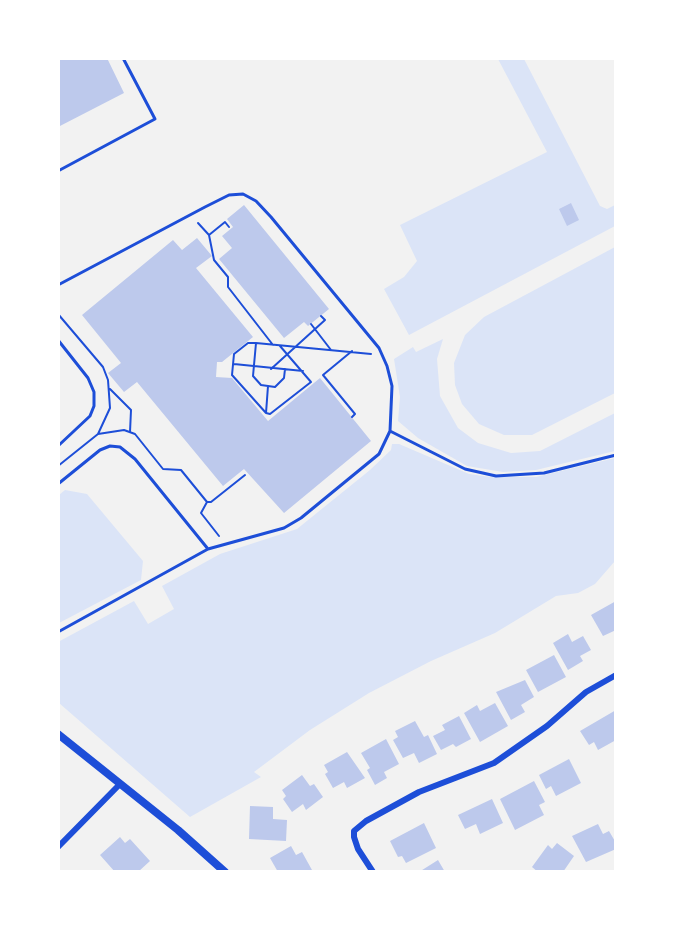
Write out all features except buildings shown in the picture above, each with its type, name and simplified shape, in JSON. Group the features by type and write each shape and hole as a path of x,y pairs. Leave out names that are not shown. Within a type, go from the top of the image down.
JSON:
{"street":[{"path":"373,872 358,849 354,831 378,813 419,792 494,763 547,726 586,692 615,675"},
{"path":"58,734 178,830 225,872"},
{"path":"58,848 120,784"}],"lane":[{"path":"58,171 155,119 123,58"},
{"path":"58,285 229,195 243,194 256,201 272,217 379,348 392,386 390,431 379,454 301,518 284,528 208,549 58,632"},
{"path":"58,340 88,378 94,392 94,406 90,416 58,446"},
{"path":"390,431 465,469 496,476 544,473 586,460 615,455"},
{"path":"58,484 100,450 110,446 120,447 135,459 208,549"}],"path":[{"path":"209,235 225,222 229,227"},
{"path":"198,223 209,235 214,260 228,277 228,287 273,345"},
{"path":"271,369 325,320 321,316"},
{"path":"311,324 331,350"},
{"path":"280,346 311,382 270,414 266,413 232,375 234,354 248,343 371,354"},
{"path":"256,344 253,376 261,386 275,387 284,378 285,369"},
{"path":"352,351 323,375 355,414 352,417"},
{"path":"233,364 303,371"},
{"path":"266,413 268,386"},
{"path":"110,389 131,410 130,432"},
{"path":"58,466 98,434 109,430 130,432 135,434 164,469 181,470 207,502"},
{"path":"207,502 212,502 245,475"},
{"path":"207,502 201,513 219,536"}],"shaded area":[{"path":"498,59 524,59 600,206 607,209 615,205 615,226 409,335 384,289 404,277 417,261 400,225 547,152"},
{"path":"615,247 615,393 532,435 504,435 479,424 462,404 455,385 454,363 465,335 484,317"},
{"path":"443,339 437,359 440,396 458,428 478,443 511,453 540,451 615,413 615,451 536,470 503,472 467,466 418,438 398,421 400,397 394,359 413,347 416,352"},
{"path":"392,444 399,444 469,474 490,477 536,477 615,458 615,561 595,584 578,593 556,596 495,633 431,661 369,693 310,730 254,772 261,777 190,817 59,703 58,642 134,601 148,624 174,609 162,586 220,554 297,529 370,470 391,450"},
{"path":"65,490 87,494 143,561 141,580 59,623 59,495"}]}
